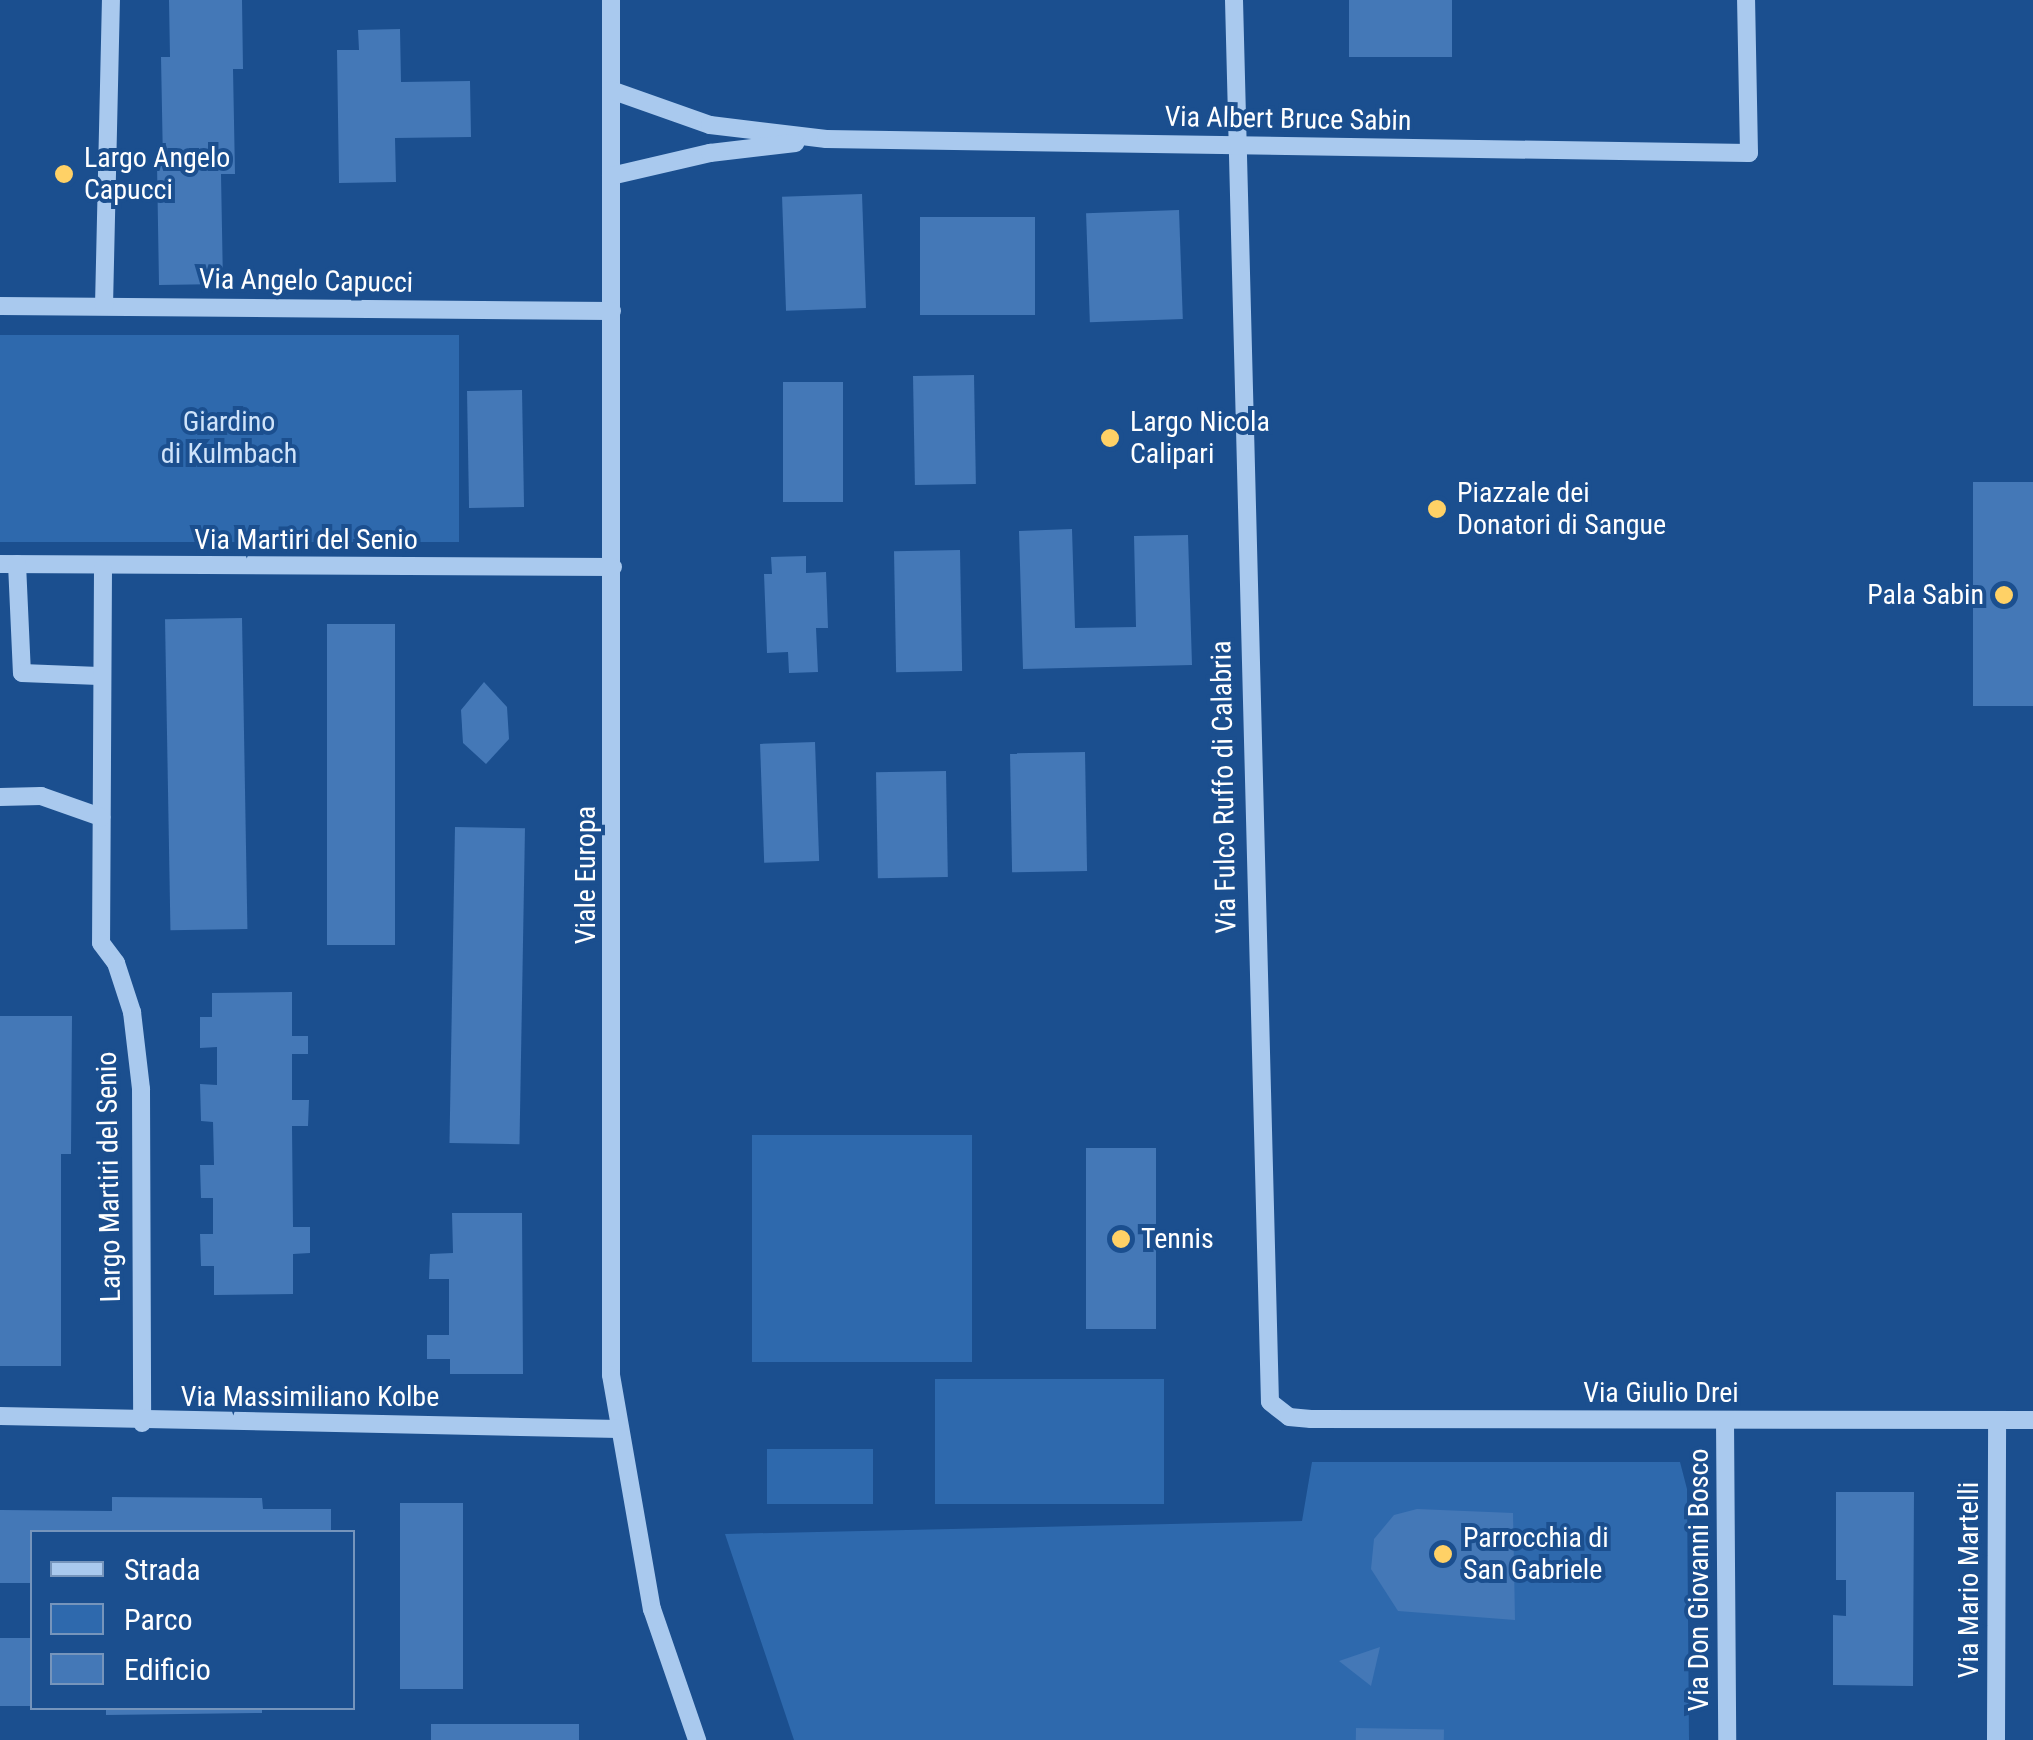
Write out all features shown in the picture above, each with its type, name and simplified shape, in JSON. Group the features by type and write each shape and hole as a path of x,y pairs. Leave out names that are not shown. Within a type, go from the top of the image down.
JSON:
{"street":[{"path":"104,306 111,0"},
{"name":"Viale Europa","path":"611,0 611,1375 652,1608 697,1740"},
{"name":"Via Fulco Ruffo di Calabria","path":"1234,0 1240,105 1236,146 1266,1389 1270,1402 1289,1416"},
{"name":"Via Albert Bruce Sabin","path":"611,90 710,124 826,139 1749,154 1746,0"},
{"name":"Via Albert Bruce Sabin","path":"611,176 710,152 826,139"},
{"name":"Via Angelo Capucci","path":"0,306 612,311"},
{"path":"9,564 22,673 100,676"},
{"name":"Via Martiri del Senio","path":"9,564 103,569 613,567"},
{"name":"Largo Martiri del Senio","path":"103,569 101,942 116,963 132,1012 141,1089 142,1424"},
{"path":"0,797 41,796 100,817"},
{"name":"Via Massimiliano Kolbe","path":"0,1416 142,1424 619,1429"},
{"name":"Via Giulio Drei","path":"1289,1416 2033,1420"},
{"name":"Via Don Giovanni Bosco","path":"1725,1420 1727,1740"},
{"name":"Via Mario Martelli","path":"1996,1740 1998,1420"}],"green space":[{"name":"Giardino di Kulmbach","path":"0,335 459,335 459,542 0,542"},
{"path":"752,1135 972,1135 972,1362 752,1362"},
{"path":"935,1379 1164,1379 1164,1504 935,1504"},
{"path":"767,1449 873,1449 873,1504 767,1504"},
{"path":"1312,1462 1680,1462 1687,1489 1689,1740 794,1740 725,1534 1302,1521"}],"building":[{"path":"169,0 242,0 243,69 233,69 235,174 221,174 223,284 159,285 157,164 163,164 161,57 170,57"},
{"path":"1349,0 1452,0 1452,57 1349,57"},
{"path":"400,29 401,82 470,81 471,137 395,138 396,182 339,183 337,50 359,50 358,30"},
{"path":"862,194 866,308 786,311 782,197"},
{"path":"1179,210 1183,319 1090,322 1086,213"},
{"path":"920,217 1035,217 1035,315 920,315"},
{"path":"974,375 976,484 915,485 913,376"},
{"path":"783,382 843,382 843,502 783,502"},
{"path":"522,390 524,507 469,508 467,391"},
{"name":"Pala Sabin","path":"1973,482 2033,482 2033,706 1973,706"},
{"path":"1072,529 1075,628 1136,627 1134,536 1188,535 1192,665 1023,669 1019,531"},
{"path":"960,550 962,671 896,672 894,551"},
{"path":"806,556 806,573 826,572 828,628 816,628 818,672 789,673 788,652 767,653 764,574 772,574 771,557"},
{"path":"242,618 247,929 170,930 165,619"},
{"path":"327,624 395,624 395,945 327,945"},
{"path":"484,682 507,707 509,739 486,764 463,743 461,710"},
{"path":"815,742 819,861 764,863 760,744"},
{"path":"1085,752 1087,871 1012,872 1010,753"},
{"path":"946,771 948,877 878,878 876,772"},
{"path":"455,827 525,828 519,1144 449,1143"},
{"path":"292,992 292,1036 308,1036 308,1054 292,1054 292,1100 309,1100 308,1126 292,1126 293,1227 310,1227 310,1253 293,1254 293,1294 214,1295 214,1266 201,1266 200,1234 213,1234 213,1198 201,1198 200,1165 214,1165 213,1122 201,1121 200,1084 217,1085 217,1047 200,1048 200,1017 212,1017 212,993"},
{"path":"0,1016 72,1016 71,1154 61,1154 61,1366 0,1366"},
{"name":"Tennis","path":"1086,1148 1156,1148 1156,1329 1086,1329"},
{"path":"452,1213 522,1213 523,1374 450,1374 450,1359 427,1359 427,1335 449,1335 449,1279 429,1279 430,1254 453,1253"},
{"path":"1836,1492 1914,1492 1913,1686 1833,1685 1833,1615 1846,1616 1846,1580 1836,1580"},
{"path":"112,1497 262,1498 263,1509 331,1509 331,1530 30,1530 30,1583 0,1583 0,1510 112,1511"},
{"path":"400,1503 463,1503 463,1689 400,1689"},
{"name":"Parrocchia di San Gabriele","path":"1417,1509 1513,1513 1515,1620 1398,1611 1371,1569 1374,1539 1394,1515"},
{"path":"0,1638 30,1638 30,1706 0,1706"},
{"path":"1380,1647 1371,1686 1339,1661"},
{"path":"106,1710 262,1710 262,1713 106,1715"},
{"path":"431,1724 579,1724 579,1740 431,1740"},
{"path":"1356,1728 1444,1730 1444,1740 1356,1740"}],"place":[{"name":"Largo Angelo Capucci","path":"64,174"},
{"name":"Largo Nicola Calipari","path":"1110,438"},
{"name":"Piazzale dei Donatori di Sangue","path":"1437,509"},
{"name":"Pala Sabin","path":"2004,595"},
{"name":"Tennis","path":"1121,1239"},
{"name":"Parrocchia di San Gabriele","path":"1443,1554"}]}
